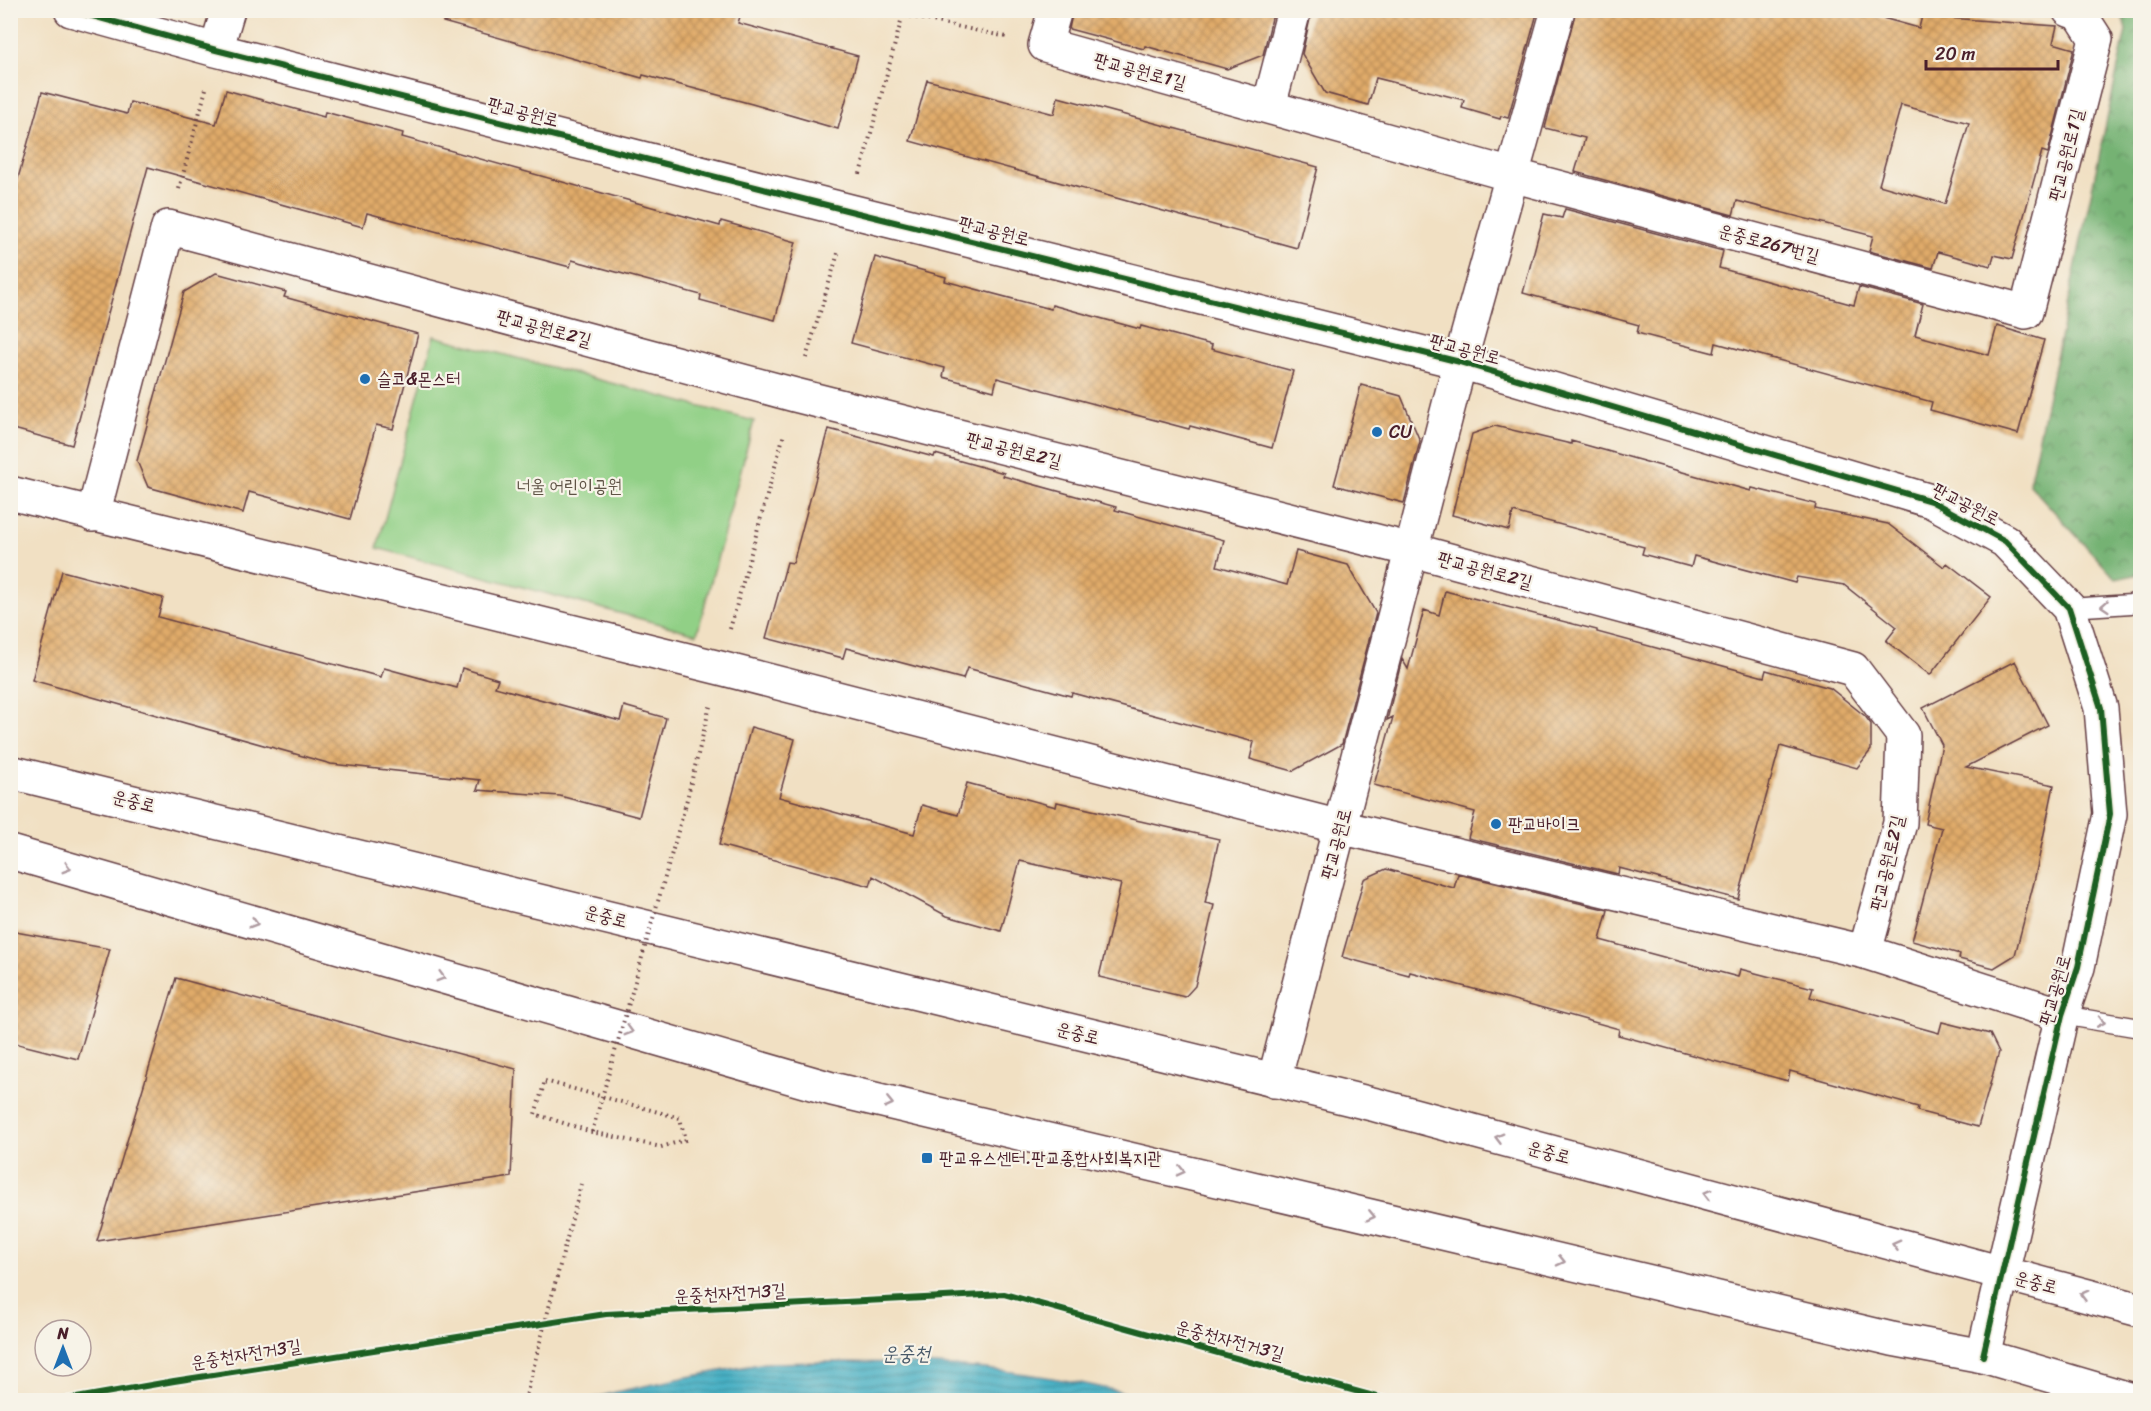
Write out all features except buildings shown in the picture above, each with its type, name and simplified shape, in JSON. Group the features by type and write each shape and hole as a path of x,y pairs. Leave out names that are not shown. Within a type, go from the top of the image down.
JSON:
{"street":[{"name":"판교공원로","path":"71,10 216,50 850,211 1461,362 1931,501 2005,541 2069,608 2101,708 2110,814 2078,967 2062,1015 1983,1356"},
{"path":"216,50 228,10"},
{"path":"1045,45 1055,10"},
{"path":"1269,106 1294,10"},
{"name":"판교공원로","path":"1274,1081 1461,362 1558,10"},
{"name":"판교공원로1길","path":"2026,312 2096,39 2080,14 2069,10"},
{"name":"판교공원로1길","path":"1045,45 1512,175"},
{"name":"운중로267번길","path":"1512,175 2026,312"},
{"path":"93,515 168,227"},
{"name":"판교공원로2길","path":"168,227 795,395 1412,550 1853,669 1903,735 1900,823 1865,952"},
{"path":"10,493 720,668 1340,827 1865,952 2062,1015"},
{"name":"운중로","path":"10,771 1387,1108 2140,1310"},
{"path":"10,852 832,1089 1892,1339 1983,1356 2133,1401"}],"lane":[{"path":"2069,608 2131,604 2140,600"},
{"path":"2062,1015 2140,1028"}],"path":[{"path":"881,10 1045,45"},
{"path":"592,1132 685,807 720,668 795,395 850,211 903,13"},
{"path":"168,227 216,50"},
{"path":"545,1081 680,1118 685,1140 662,1147 592,1132 535,1114 545,1081"},
{"path":"525,1401 581,1184"},
{"path":"536,1325 547,1323"}],"green space":[{"path":"2121,11 2140,11 2140,574 2116,579 2029,484 2126,30"},
{"name":"너울 어린이공원","path":"434,336 754,421 697,634 377,548"}],"water":[{"path":"836,1362 956,1366 996,1370 1075,1382 1153,1400 588,1400 687,1377 765,1363"}],"cycle path":[{"path":"71,10 216,50 850,211 1460,362 1931,501 2005,541 2069,608 2101,708 2110,814 2078,967 2062,1015 1983,1356"},
{"name":"운중천자전거3길","path":"65,1400 606,1314 1004,1294 1388,1400"}],"place":[{"name":"슬코&몬스터","path":"365,379"},
{"name":"CU","path":"1377,432"},
{"name":"판교바이크","path":"1496,824"},
{"name":"판교유스센터.판교종합사회복지관","path":"927,1158"}],"water label":[{"name":"운중천","path":"906,1353"}]}
